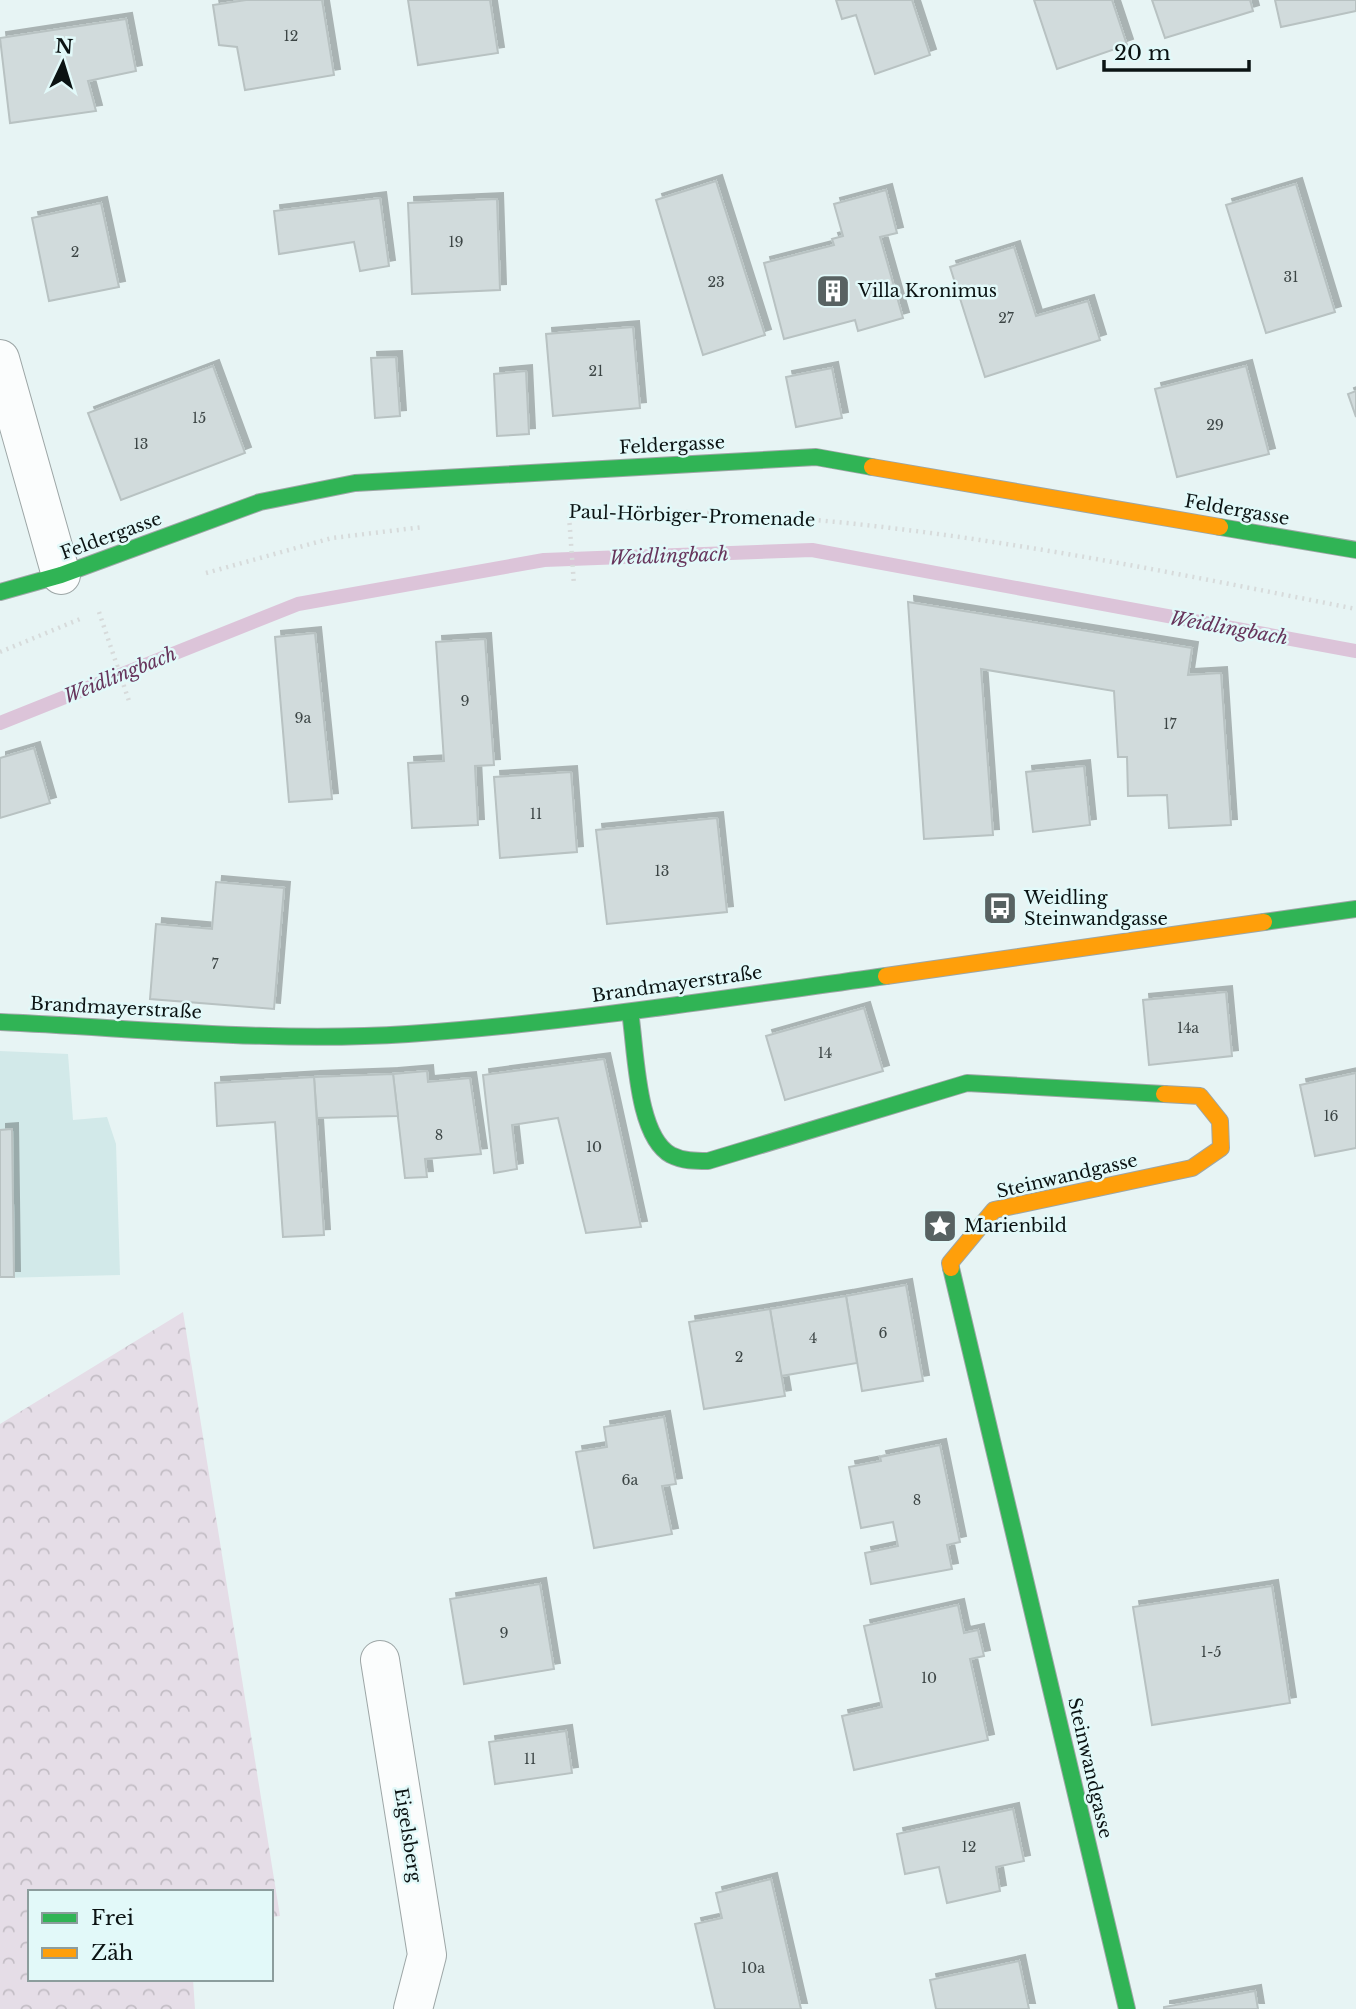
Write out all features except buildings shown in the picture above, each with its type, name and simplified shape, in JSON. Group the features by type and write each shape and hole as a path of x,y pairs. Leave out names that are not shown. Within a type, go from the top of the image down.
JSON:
{"street":[{"path":"0,359 61,575"},
{"name":"Feldergasse","path":"0,592 61,575 260,502 355,483 816,457 1356,550"},
{"name":"Brandmayerstraße","path":"0,1022 292,1036 406,1034 630,1012 1356,909"},
{"name":"Steinwandgasse","path":"630,1012 638,1055 639,1094 646,1124 658,1144 669,1155 688,1163 708,1161 967,1083 1200,1096 1220,1121 1221,1148 1192,1168 995,1210 950,1263 1127,2009"},
{"name":"Eigelsberg","path":"380,1660 427,1955 413,2009"}],"path":[{"name":"Paul-Hörbiger-Promenade","path":"567,510 580,510"},
{"name":"Paul-Hörbiger-Promenade","path":"684,512 789,516 1074,553 1356,609"},
{"path":"570,523 573,585"},
{"path":"198,575 332,538 429,527"},
{"path":"0,652 111,607"},
{"path":"99,612 130,704"}],"shaded area":[{"path":"0,1051 68,1054 73,1120 107,1117 116,1144 120,1275 0,1278"}],"green space":[{"path":"183,1312 280,1916 273,1917 273,1890 28,1890 28,1981 193,1981 195,2009 0,2009 0,1424"}],"waterway":[{"name":"Weidlingbach","path":"0,723 298,604 544,560 812,550 1356,651"}],"traffic: fast":[{"path":"0,592 61,575 260,502 355,483 816,457 872,467"},
{"path":"1220,527 1356,550"},
{"path":"1264,922 1356,909"},
{"path":"0,1022 255,1036 408,1034 588,1017 886,976"},
{"path":"630,1012 636,1068 644,1111 651,1130 659,1145 671,1155 689,1160 708,1161 967,1083 1164,1094"},
{"path":"951,1268 1127,2009"}],"traffic: slow":[{"path":"872,467 1220,527"},
{"path":"886,976 1264,922"},
{"path":"951,1268 950,1263 994,1210 1192,1168 1221,1148 1220,1121 1200,1096 1164,1094"}],"place":[{"name":"Villa Kronimus","path":"833,291"},
{"name":"Weidling Steinwandgasse","path":"1000,908"},
{"name":"Marienbild","path":"940,1226"}]}
